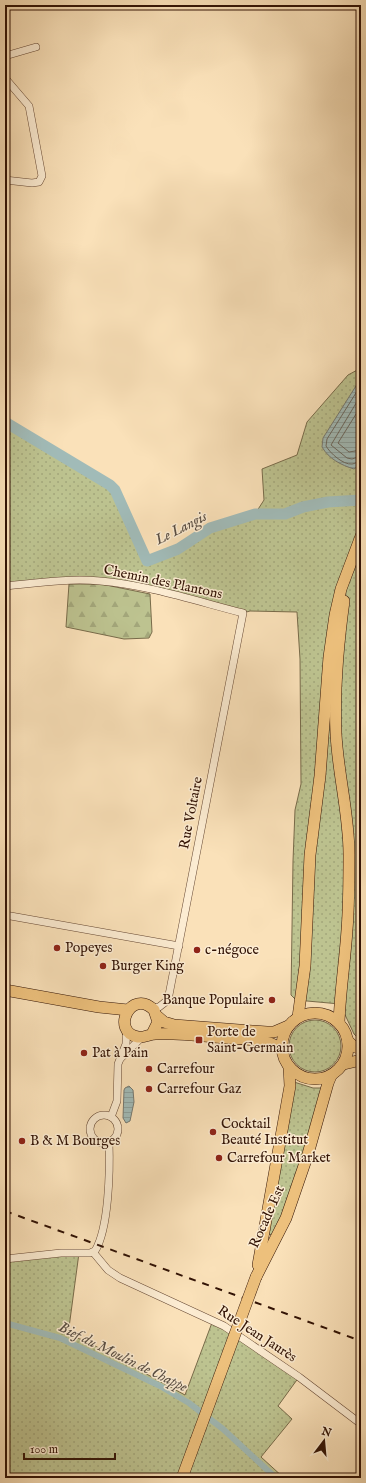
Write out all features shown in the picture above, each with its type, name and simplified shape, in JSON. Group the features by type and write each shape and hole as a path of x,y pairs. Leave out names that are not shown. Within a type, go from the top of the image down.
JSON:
{"main road":[{"path":"298,1017 305,958 310,855 320,776 329,657 334,615 341,589 361,536"},
{"path":"339,1023 347,929 349,853 346,814 340,776 335,693 338,646 350,565"},
{"path":"5,990 99,1007 126,1020 134,1036 172,1033 265,1042 282,1050"},
{"path":"126,1020 139,1004 146,1005 164,1022 189,1026 274,1032 288,1026 298,1017 320,1013 330,1016 339,1023 345,1031 348,1041 347,1057 344,1064 331,1076 322,1079 308,1079 296,1073 289,1067 282,1050 283,1037 288,1026"},
{"path":"147,1036 158,1024 155,1012"},
{"path":"348,1041 353,1046 361,1049"},
{"path":"344,1064 361,1060"},
{"name":"Rocade Est","path":"256,1277 290,1086 289,1067"},
{"name":"Rocade Est","path":"182,1478 256,1277 286,1218 308,1154 326,1087 331,1076"}],"street":[{"path":"5,56 36,47"},
{"path":"5,78 28,106 42,176 39,182 32,183 5,180"},
{"name":"Chemin des Plantons","path":"5,586 87,580 101,581 157,591 243,613"},
{"name":"Rue Voltaire","path":"155,1012 168,1000 243,613"},
{"path":"5,915 179,946"},
{"path":"111,1117 117,1101 118,1064 127,1039 126,1020"},
{"path":"121,1058 147,1036"},
{"path":"106,1115 111,1117 118,1128 116,1137 109,1142 100,1142 96,1140 91,1133 91,1124 98,1117 106,1115"},
{"path":"5,1259 61,1253 93,1252 96,1249 101,1235 105,1214 109,1171 109,1142"},
{"name":"Rue Jean Jaurès","path":"93,1252 108,1270 120,1278 224,1326 304,1381 361,1424"}],"green space":[{"path":"361,368 361,764 360,810 357,835 361,929 361,1041 354,1034 340,1004 296,1000 291,995 295,810 301,784 300,659 297,612 250,611 243,613 101,581 5,586 5,422 110,485 115,490 147,561 178,549 210,528 255,514 264,500 262,469 297,455 307,422 348,375"},
{"path":"69,584 101,584 150,594 152,632 149,638 124,639 66,627"},
{"path":"315,1020 329,1024 337,1032 341,1046 337,1060 329,1068 315,1072 301,1068 293,1060 289,1046 293,1032 301,1024"},
{"path":"294,1082 313,1088 323,1088 310,1138 275,1236 266,1233"},
{"path":"79,1253 68,1335 86,1341 185,1395 213,1320 299,1377 278,1406 292,1419 261,1457 284,1478 5,1478 5,1259"}],"water":[{"path":"361,378 361,464 354,469 344,466 336,461 328,455 322,447 323,438"},
{"path":"129,1086 133,1090 134,1102 130,1121 126,1123 123,1118 124,1090"}],"waterway":[{"name":"Le Langis","path":"5,422 110,485 115,490 147,561 178,549 210,528 255,514 285,514 303,507 328,502 361,500"},
{"name":"Bief du Moulin de Chappe","path":"5,1323 60,1338 160,1386 189,1403 223,1429 276,1478"}],"railway":[{"path":"5,1211 361,1341"}],"place":[{"name":"Popeyes","path":"57,948"},
{"name":"c-négoce","path":"197,950"},
{"name":"Burger King","path":"103,966"},
{"name":"Banque Populaire","path":"272,1000"},
{"name":"Porte de Saint-Germain","path":"199,1040"},
{"name":"Pat à Pain","path":"84,1053"},
{"name":"Carrefour","path":"149,1069"},
{"name":"Carrefour Gaz","path":"149,1089"},
{"name":"Cocktail Beauté Institut","path":"213,1132"},
{"name":"B & M Bourges","path":"22,1141"},
{"name":"Carrefour Market","path":"219,1158"}]}
